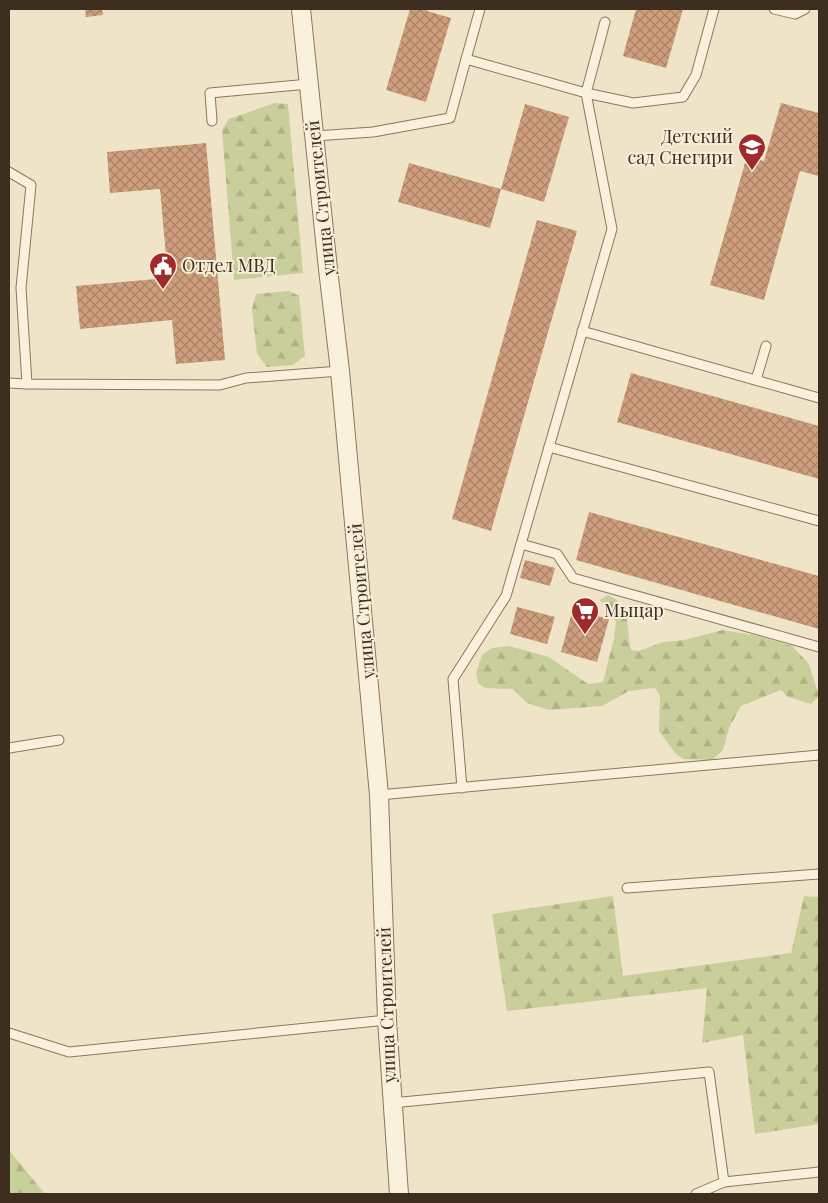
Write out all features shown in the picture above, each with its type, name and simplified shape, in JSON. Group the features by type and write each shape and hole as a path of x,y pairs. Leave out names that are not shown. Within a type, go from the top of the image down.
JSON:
{"street":[{"name":"улица Строителей","path":"301,9 340,371 379,795 386,1020 399,1194"}],"lane":[{"path":"315,136 373,132 450,118 480,9"},
{"path":"466,59 586,93 633,103 683,97 696,74 714,9"},
{"path":"774,9 795,14 805,9"},
{"path":"462,788 452,679 506,596 612,229 586,93 605,22"},
{"path":"212,121 210,93 309,84"},
{"path":"9,172 31,185 21,288 27,384"},
{"path":"582,331 819,398"},
{"path":"756,380 766,346"},
{"path":"9,383 220,385 246,378 340,371"},
{"path":"549,447 819,521"},
{"path":"521,544 557,554 573,578 819,647"},
{"path":"9,748 59,740"},
{"path":"379,795 819,755"},
{"path":"627,888 819,874"},
{"path":"9,1033 68,1052 386,1020"},
{"path":"391,1103 709,1072 724,1182"},
{"path":"696,1194 724,1182 819,1172"}],"green space":[{"path":"275,103 288,104 303,273 234,280 222,130 229,119"},
{"path":"289,291 299,296 305,356 293,365 267,367 257,354 252,309 256,294"},
{"path":"608,595 622,605 625,612 631,650 639,651 663,642 684,640 723,630 759,636 792,646 809,664 819,696 811,704 788,697 781,690 741,706 729,728 723,750 712,760 683,759 675,753 659,731 660,696 655,688 629,691 602,706 549,710 527,703 513,689 485,688 478,683 476,673 482,655 492,648 509,646 549,657 588,684 603,682 616,622 600,600"},
{"path":"613,896 623,976 791,953 804,896 819,897 819,1124 755,1134 743,1035 702,1043 707,988 507,1011 492,914"},
{"path":"9,1150 45,1194 9,1194"}],"building":[{"path":"85,9 102,9 103,15 86,17"},
{"path":"410,9 428,9 427,11 451,18 426,102 386,90"},
{"path":"636,9 683,9 666,68 623,56"},
{"path":"781,103 819,113 819,176 800,171 764,300 710,285 747,156 764,161"},
{"path":"525,104 569,117 544,202 501,189"},
{"path":"206,143 225,360 176,364 172,320 80,329 76,286 168,278 160,189 110,193 107,152"},
{"path":"409,163 501,189 490,228 398,202"},
{"path":"537,220 577,231 491,531 452,519"},
{"path":"631,373 819,426 819,479 617,422"},
{"path":"589,512 819,576 819,629 576,560"},
{"path":"525,560 555,568 550,586 520,578"},
{"path":"517,607 555,617 547,644 510,634"},
{"name":"Мыцар","path":"573,609 609,619 597,662 561,652"}],"place":[{"name":"Детский сад Снегири","path":"752,171"},
{"name":"Отдел МВД","path":"163,290"},
{"name":"Мыцар","path":"585,635"}]}
